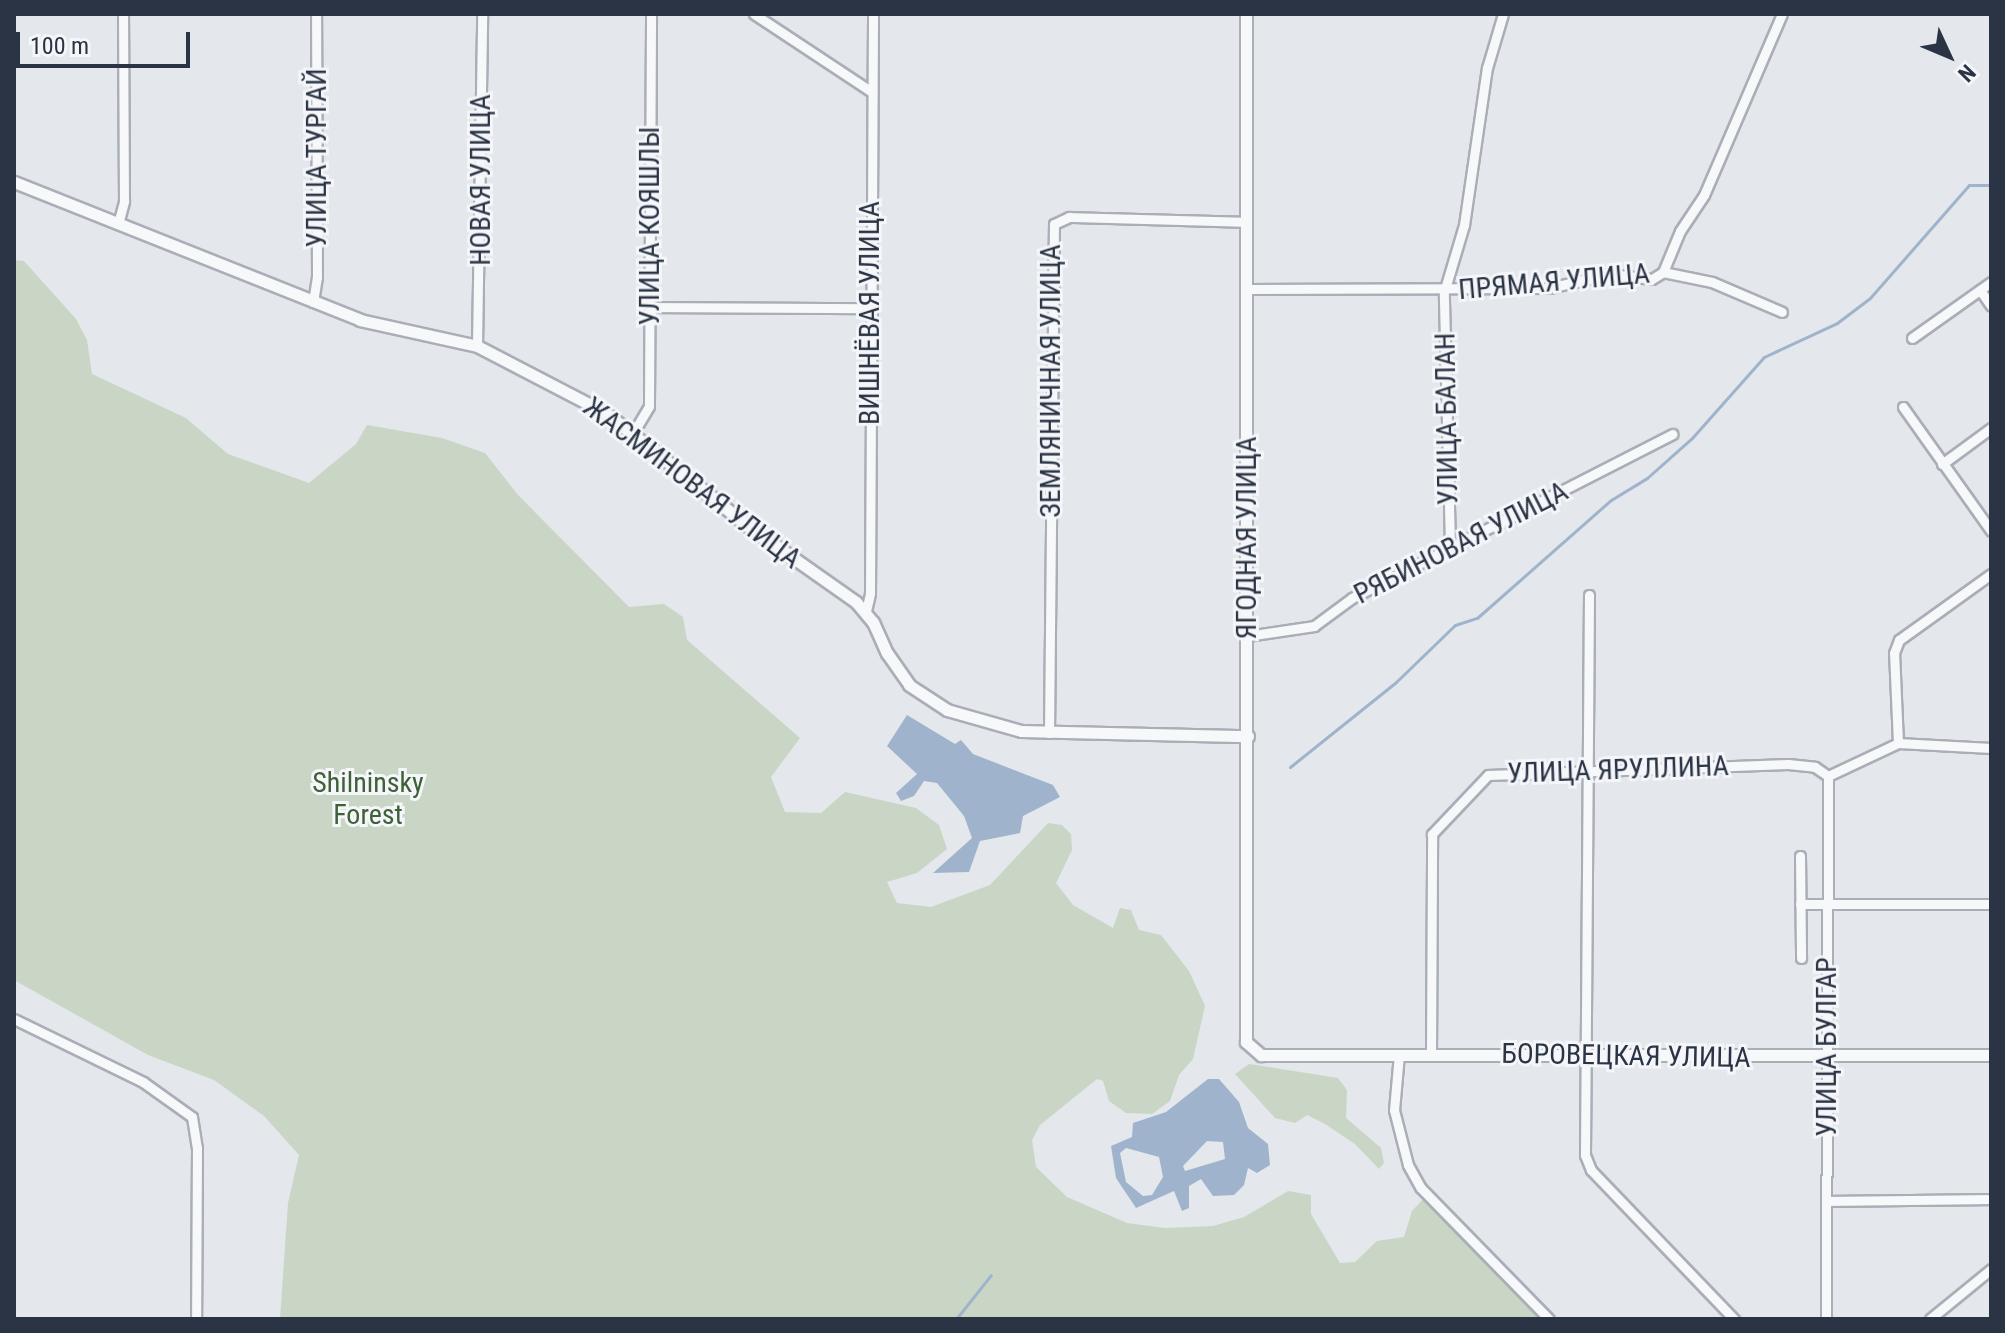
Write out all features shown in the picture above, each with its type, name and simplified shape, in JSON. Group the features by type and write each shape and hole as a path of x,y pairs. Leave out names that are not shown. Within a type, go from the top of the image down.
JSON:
{"street":[{"path":"118,224 124,201 123,14"},
{"name":"УЛИЦА ТУРГАЙ","path":"313,302 317,277 316,14"},
{"name":"НОВАЯ УЛИЦА","path":"477,346 482,14"},
{"path":"754,14 872,92"},
{"name":"ВИШНЁВАЯ УЛИЦА","path":"866,611 870,593 873,14"},
{"name":"ЯГОДНАЯ УЛИЦА","path":"1246,14 1248,736 1244,1033 1252,1050 1261,1055"},
{"name":"УЛИЦА БАЛАН","path":"1450,546 1444,292 1464,225 1487,68 1503,14"},
{"path":"1663,272 1676,238 1704,195 1782,14"},
{"name":"УЛИЦА КОЯШЛЫ","path":"633,433 649,406 651,15"},
{"name":"ЖАСМИНОВАЯ УЛИЦА","path":"14,182 370,323 477,346 606,413 748,526 866,611 894,666 927,698 977,722 1049,733 1248,736"},
{"name":"ЗЕМЛЯНИЧНАЯ УЛИЦА","path":"1049,733 1054,224 1069,217 1247,222"},
{"name":"ПРЯМАЯ УЛИЦА","path":"1247,289 1444,292 1549,288 1609,274 1652,279 1663,272 1712,282 1782,312"},
{"path":"1912,338 1991,282"},
{"path":"1980,290 1991,306"},
{"path":"649,307 870,308"},
{"path":"1903,407 1991,531"},
{"path":"1942,464 1991,428"},
{"name":"РЯБИНОВАЯ УЛИЦА","path":"1247,636 1314,626 1352,598 1672,434"},
{"path":"1898,743 1894,653 1899,640 1991,574"},
{"path":"1589,595 1587,1163 1734,1319"},
{"path":"1828,776 1898,743 1991,748"},
{"name":"УЛИЦА ЯРУЛЛИНА","path":"1431,1054 1432,834 1488,775 1788,764 1815,767 1828,776"},
{"name":"УЛИЦА БУЛГАР","path":"1826,1319 1828,776"},
{"path":"1800,856 1801,958"},
{"path":"1800,904 1991,904"},
{"path":"14,1019 143,1082 186,1109 195,1126 196,1319"},
{"path":"1399,1054 1394,1110 1408,1165 1421,1188 1549,1319"},
{"name":"БОРОВЕЦКАЯ УЛИЦА","path":"1261,1055 1827,1058 1991,1055"},
{"path":"1828,1201 1991,1199"},
{"path":"1930,1319 1991,1269"}],"green space":[{"name":"Shilninsky Forest","path":"14,260 24,261 76,319 87,340 92,374 186,418 228,454 309,483 356,444 367,425 442,438 485,453 518,495 629,607 664,604 683,617 687,640 800,738 771,777 785,812 821,813 845,792 916,808 939,825 947,849 917,873 887,882 897,903 931,907 990,885 1048,823 1062,825 1071,834 1072,850 1056,883 1073,905 1113,928 1120,908 1131,910 1139,930 1161,935 1189,971 1205,1006 1193,1059 1179,1075 1170,1101 1152,1114 1126,1113 1109,1101 1103,1081 1097,1079 1040,1125 1032,1140 1036,1167 1067,1197 1127,1223 1165,1228 1213,1226 1244,1217 1288,1191 1311,1195 1311,1214 1340,1263 1355,1262 1377,1241 1404,1237 1412,1211 1425,1197 1545,1319 280,1319 288,1203 299,1155 264,1116 214,1080 148,1055 14,980"},
{"path":"1249,1064 1338,1078 1347,1090 1346,1118 1381,1148 1384,1163 1379,1169 1355,1144 1307,1115 1295,1123 1275,1118 1235,1074"}],"water":[{"path":"907,715 955,744 961,740 973,754 1053,785 1060,797 1023,816 1020,833 980,841 969,872 933,873 972,838 964,816 937,783 924,781 914,796 901,801 896,793 917,774 887,746"},
{"path":"1208,1079 1219,1079 1239,1102 1248,1128 1268,1144 1270,1165 1257,1173 1248,1168 1244,1185 1234,1195 1213,1196 1201,1179 1189,1186 1189,1208 1182,1211 1174,1191 1136,1208 1116,1178 1111,1146 1132,1137 1133,1123 1166,1112","holes":["1207,1141 1223,1142 1225,1159 1185,1171 1183,1166","1126,1148 1159,1157 1163,1177 1152,1195 1143,1196 1126,1182 1120,1153"]}],"waterway":[{"path":"1290,767 1396,682 1455,625 1477,618 1611,500 1647,478 1692,438 1764,357 1837,323 1870,298 1969,185 1991,185"},
{"path":"956,1319 991,1275"}]}
